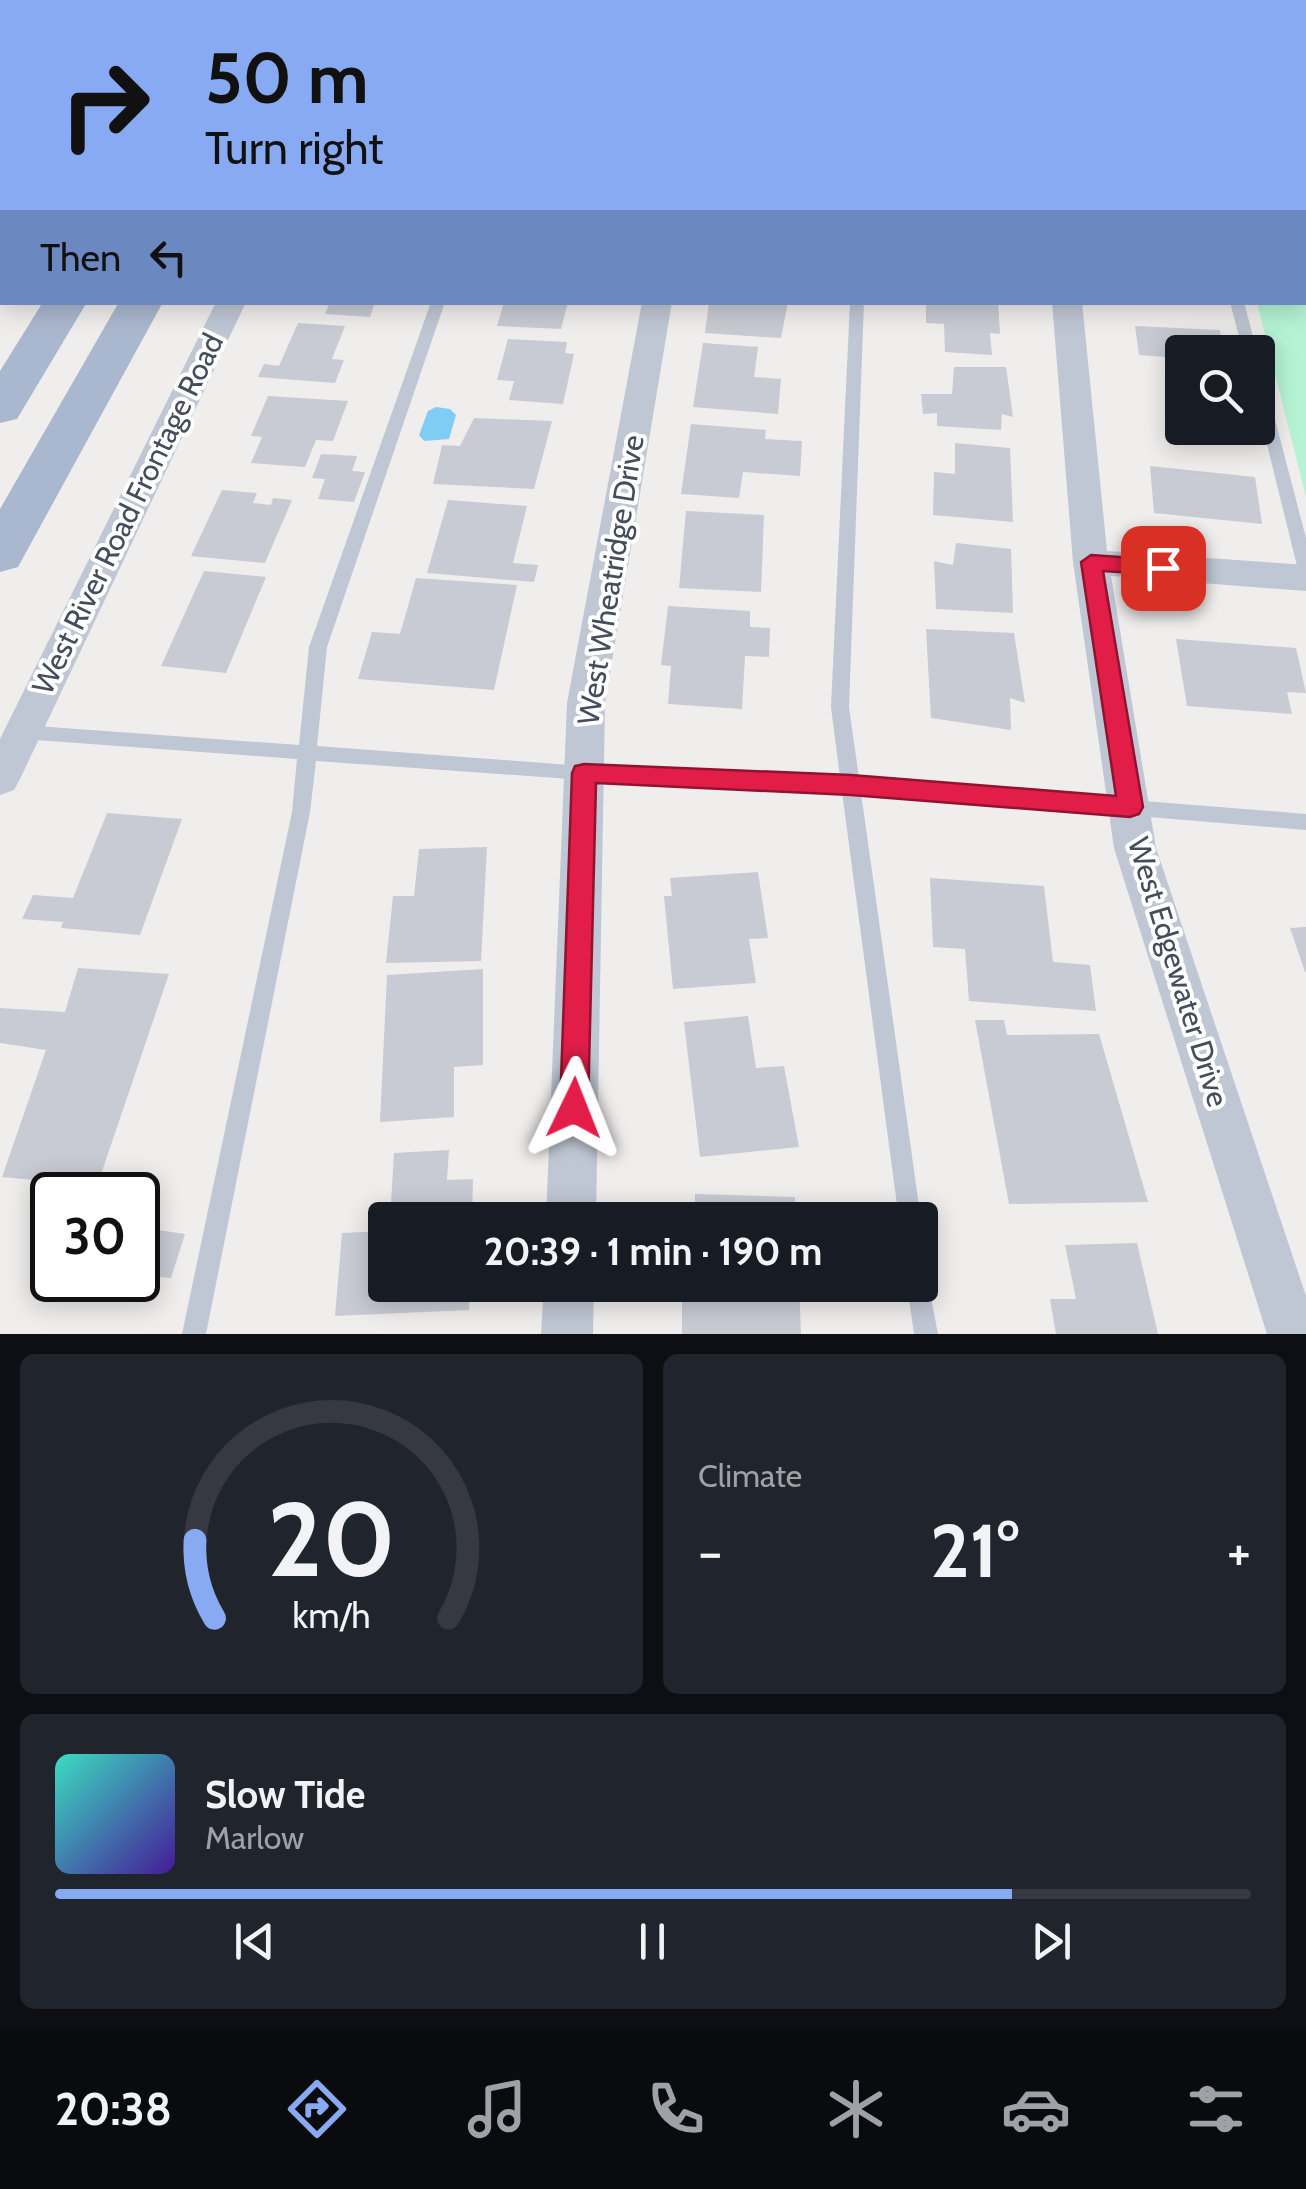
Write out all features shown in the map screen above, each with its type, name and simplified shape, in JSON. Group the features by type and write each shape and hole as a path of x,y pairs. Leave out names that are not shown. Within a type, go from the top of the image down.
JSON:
{"main road":[{"path":"0,408 63,305"},
{"path":"5,534 139,305"}],"street":[{"name":"West River Road Frontage Road","path":"0,779 230,305"},
{"name":"West Wheatridge Drive","path":"572,1202 586,703 656,305"},
{"name":"West Edgewater Drive","path":"1067,305 1091,562 1135,848 1297,1326"},
{"path":"1091,562 1306,578"},
{"path":"567,1334 568,1302"}],"lane":[{"path":"194,1334 301,812 318,647 437,305"},
{"path":"858,305 840,707 908,1202"},
{"path":"1239,305 1246,335"},
{"path":"1274,445 1306,570"},
{"path":"22,732 584,773 851,785 1306,822"},
{"path":"921,1302 926,1334"}],"green space":[{"path":"1258,305 1306,305 1306,497 1275,374 1275,335 1265,335"}],"water":[{"path":"436,407 450,409 456,415 449,439 424,441 419,435 428,411"}],"building":[{"path":"329,305 374,305 370,317 325,314"},
{"path":"503,305 567,305 561,329 497,326"},
{"path":"709,305 787,305 781,338 705,333"},
{"path":"926,305 998,305 1000,334 990,333 992,355 945,352 944,324 926,323"},
{"path":"298,323 345,326 332,359 344,360 335,383 258,377 264,364 279,366"},
{"path":"1135,326 1220,330 1221,335 1165,335 1165,357 1139,355"},
{"path":"508,339 567,342 565,353 574,354 563,404 509,400 514,381 497,380"},
{"path":"703,343 758,347 754,377 781,379 778,414 693,407"},
{"path":"954,367 1006,367 1013,417 1002,414 1001,430 937,426 937,413 923,414 921,394 952,394"},
{"path":"268,396 348,401 333,441 316,440 305,467 251,463 262,437 251,436"},
{"path":"474,418 552,421 534,489 433,484 442,445 460,446"},
{"path":"691,424 766,430 765,439 802,441 800,476 743,472 739,498 681,494"},
{"path":"955,443 1010,448 1013,522 933,515 934,472 955,474"},
{"path":"321,454 357,456 352,471 365,472 354,502 318,499 325,479 312,478"},
{"path":"1150,466 1255,477 1262,524 1154,513"},
{"path":"222,490 257,493 253,503 271,505 273,498 292,500 265,563 191,556"},
{"path":"448,500 527,506 513,563 538,565 534,582 427,573"},
{"path":"686,511 764,515 761,592 679,588"},
{"path":"956,543 1011,549 1013,613 936,609 934,561 953,565"},
{"path":"204,571 266,577 226,673 161,666"},
{"path":"416,578 517,585 494,690 358,679 372,632 400,634"},
{"path":"668,606 750,611 750,627 770,628 769,657 745,656 742,709 668,704 671,666 661,665"},
{"path":"926,629 1014,633 1025,703 1010,698 1011,730 931,718"},
{"path":"1176,639 1296,648 1306,693 1287,692 1292,714 1187,706"},
{"path":"107,813 182,819 140,935 61,928 63,922 22,919 33,895 73,898"},
{"path":"487,847 481,961 386,963 393,896 414,896 419,849"},
{"path":"758,872 768,938 749,939 756,983 673,989 664,896 672,896 670,878"},
{"path":"930,878 1044,886 1053,962 1090,965 1096,1011 969,1001 965,949 933,947"},
{"path":"1306,927 1306,972 1305,972 1290,928"},
{"path":"78,968 169,974 102,1172 30,1172 30,1180 2,1177 46,1050 0,1043 0,1008 65,1012"},
{"path":"483,969 483,1065 454,1067 454,1117 380,1122 387,975"},
{"path":"748,1016 756,1068 784,1066 799,1147 700,1157 684,1022"},
{"path":"975,1020 1004,1020 1007,1035 1099,1034 1148,1202 1009,1204"},
{"path":"449,1150 447,1180 473,1179 472,1202 391,1202 394,1153"},
{"path":"695,1194 795,1197 795,1202 695,1202"},
{"path":"160,1230 185,1234 171,1278 160,1277"},
{"path":"368,1232 368,1302 469,1302 469,1310 335,1316 342,1233"},
{"path":"1137,1243 1158,1334 1056,1334 1050,1299 1076,1299 1065,1245"},
{"path":"682,1302 800,1302 801,1334 682,1334"}],"route":[{"path":"574,1108 584,773 851,785 1130,807 1091,562 1163,568"}]}
